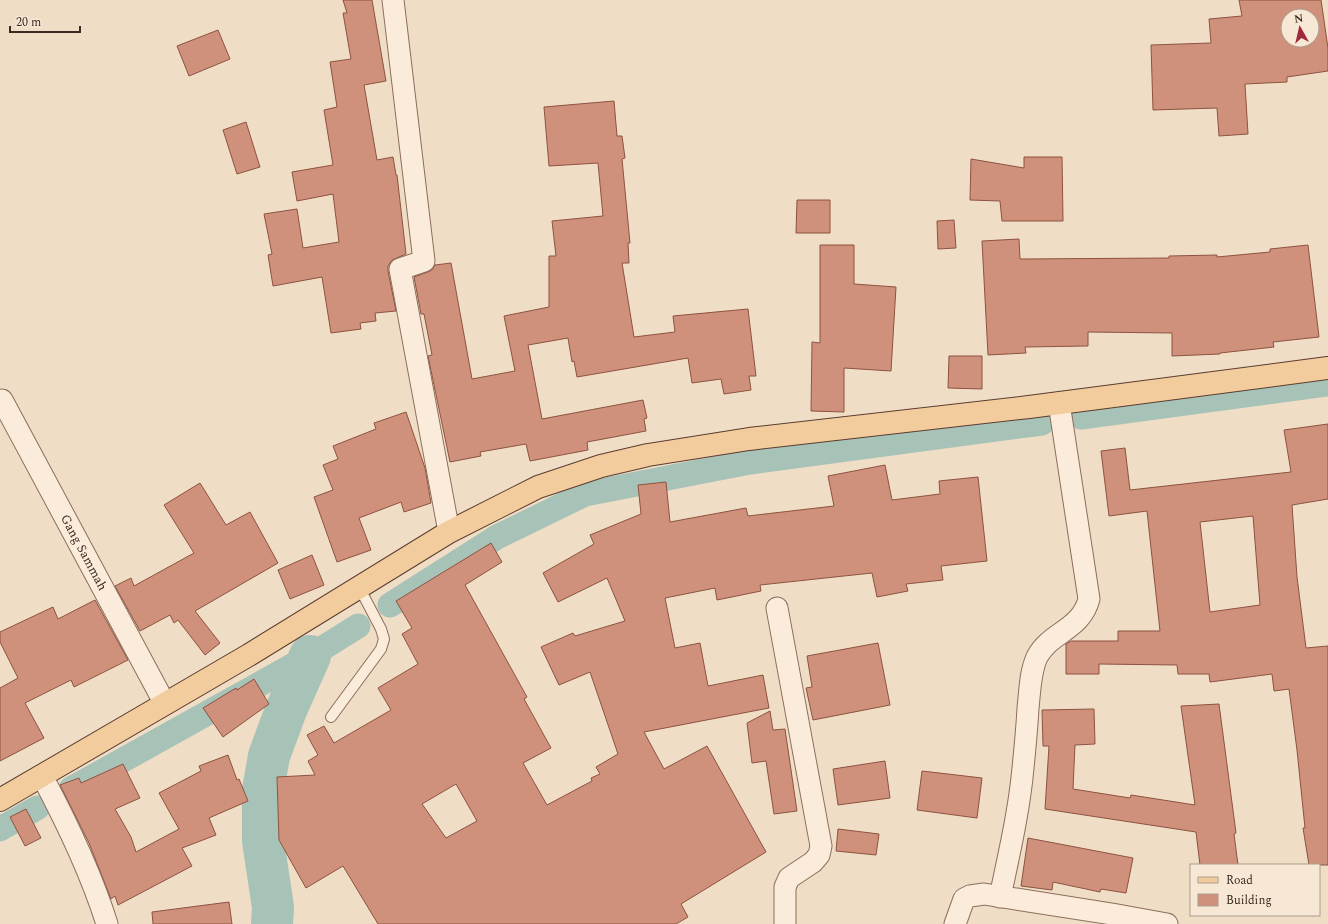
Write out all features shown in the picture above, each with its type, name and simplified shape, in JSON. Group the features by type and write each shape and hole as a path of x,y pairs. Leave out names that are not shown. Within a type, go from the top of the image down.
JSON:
{"main road":[{"path":"0,800 255,651 449,532 538,487 601,466 648,455 749,439 1059,403 1328,368"}],"street":[{"path":"393,0 424,261 400,269 449,532"},
{"name":"Gang Sammah","path":"2,400 165,704"},
{"path":"1000,897 1016,825 1030,680 1038,657 1050,641 1074,624 1086,607 1088,599 1059,403"},
{"path":"777,608 821,846 819,855 813,862 790,878 785,887 784,924"},
{"path":"42,776 73,839 91,880 107,924"},
{"path":"955,924 964,899 970,896 984,894 1167,924"}],"lane":[{"path":"331,717 381,649 384,639 381,629 359,587"}],"building":[{"path":"343,0 372,0 386,81 364,85 377,160 393,157 397,175 406,254 392,260 388,266 396,311 375,313 376,321 360,323 361,329 331,333 322,277 273,286 268,255 272,254 264,214 297,209 303,248 339,242 333,194 297,201 292,172 333,165 324,110 337,107 330,62 351,59 343,13 347,13"},
{"path":"1239,0 1321,0 1328,48 1328,71 1287,77 1287,82 1245,84 1248,134 1219,136 1217,108 1153,110 1151,45 1211,43 1209,19 1242,16"},
{"path":"218,30 230,59 189,76 177,46"},
{"path":"614,101 617,136 622,136 625,158 622,159 630,243 628,243 629,263 622,263 634,337 675,332 673,316 748,309 756,376 749,376 751,390 724,394 721,379 692,383 688,358 577,377 574,361 572,362 568,338 528,345 542,419 643,400 647,418 644,419 646,431 587,442 588,450 530,461 526,444 480,452 481,456 450,462 428,356 432,355 424,314 421,314 414,277 432,270 435,265 451,263 472,379 515,371 504,316 549,307 549,256 556,256 552,221 603,216 598,163 549,166 544,107"},
{"path":"246,122 260,167 237,174 223,130"},
{"path":"1024,157 1062,157 1063,221 1002,221 1000,201 970,200 971,159 1024,168"},
{"path":"797,200 830,200 830,233 796,233"},
{"path":"954,220 956,248 938,249 937,221"},
{"path":"1019,239 1020,259 1169,258 1169,256 1217,255 1217,257 1270,252 1270,249 1308,245 1319,337 1273,342 1274,347 1220,354 1172,356 1172,333 1088,332 1088,346 1025,347 1026,353 988,355 982,241"},
{"path":"820,245 854,245 854,284 896,287 891,371 844,368 844,412 811,411 812,342 820,343"},
{"path":"949,356 982,356 982,389 948,388"},
{"path":"406,412 425,468 431,503 404,512 401,502 359,518 371,550 337,562 314,497 333,490 323,465 338,459 333,446 376,429 374,423"},
{"path":"1328,424 1328,499 1292,505 1297,577 1306,648 1328,646 1328,865 1309,864 1303,828 1305,828 1289,689 1274,691 1272,674 1210,682 1209,674 1178,674 1177,665 1099,664 1099,674 1066,674 1066,644 1071,641 1118,641 1118,631 1160,631 1147,511 1109,516 1101,451 1125,448 1130,490 1291,472 1284,430","holes":["1253,516 1260,605 1210,612 1200,522"]},
{"path":"885,465 892,500 940,494 939,481 978,477 987,561 941,566 943,580 906,584 908,591 877,597 872,573 760,585 761,591 717,600 715,588 665,598 675,648 700,643 708,686 763,675 769,708 644,732 664,769 707,746 766,852 681,904 688,917 676,924 378,924 343,866 306,888 279,840 277,777 315,775 308,761 318,755 307,735 324,726 334,743 391,710 378,688 418,664 402,634 412,628 396,601 491,543 502,562 465,585 527,697 524,699 551,748 523,763 547,805 592,781 591,778 600,774 596,767 618,754 590,672 559,685 541,647 573,633 575,636 625,621 607,578 558,602 543,573 594,544 590,535 641,514 638,485 666,482 670,522 746,508 748,516 834,506 828,476","holes":["456,784 477,821 446,838 422,804"]},
{"path":"200,483 226,525 250,512 278,563 195,611 220,643 205,655 178,620 174,623 170,615 140,631 115,586 131,578 134,586 194,553 164,505"},
{"path":"312,555 324,585 290,599 278,570"},
{"path":"95,600 128,660 74,687 71,680 25,703 44,738 0,761 0,688 18,678 0,642 0,632 53,607 58,619"},
{"path":"878,643 890,705 813,720 806,688 812,687 807,656"},
{"path":"254,679 269,704 223,737 203,708"},
{"path":"1219,704 1236,833 1234,834 1238,864 1200,864 1196,832 1045,809 1049,746 1043,746 1042,710 1094,709 1095,744 1075,745 1073,789 1130,798 1131,795 1195,805 1181,706"},
{"path":"770,711 773,730 785,729 797,811 774,814 766,761 752,763 747,723"},
{"path":"228,755 237,780 239,779 248,801 209,818 216,835 182,848 192,866 118,905 115,896 111,899 89,843 60,785 79,778 81,783 123,764 140,798 115,809 131,837 136,852 179,829 159,793 201,771 199,766"},
{"path":"885,761 890,798 838,805 833,769"},
{"path":"922,771 982,778 977,818 917,810"},
{"path":"26,809 41,838 25,846 10,817"},
{"path":"838,829 879,834 876,855 836,851"},
{"path":"1028,838 1133,858 1126,893 1101,889 1100,892 1053,882 1052,890 1021,886"},
{"path":"229,902 232,924 153,924 152,912"}],"waterway":[{"path":"1081,417 1328,384"},
{"path":"390,605 497,537 585,494 750,462 1042,423"},
{"path":"71,789 310,656 358,626"},
{"path":"272,924 273,907 263,841 263,790 269,756 286,710 310,656"},
{"path":"0,829 37,808"}]}
